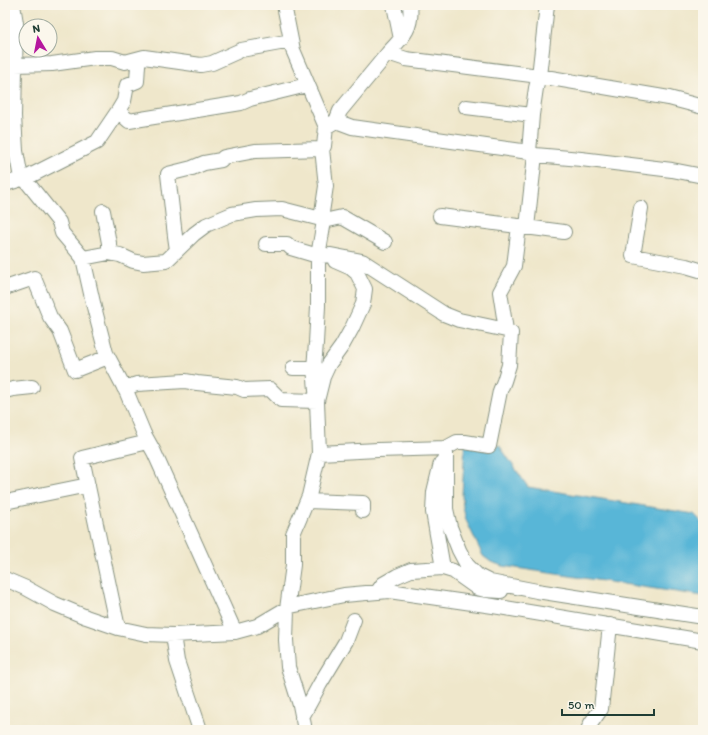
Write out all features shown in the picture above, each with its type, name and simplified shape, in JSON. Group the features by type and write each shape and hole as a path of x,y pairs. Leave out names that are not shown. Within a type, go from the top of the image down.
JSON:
{"street":[{"path":"14,5 16,23 14,116 16,151 21,178 27,182 59,222 62,233 83,258 106,353 154,452 235,632"},
{"path":"284,5 293,50 307,85 331,124"},
{"path":"394,5 401,39"},
{"path":"303,723 300,705 288,667 286,640 287,609 292,565 293,534 309,496 319,453 314,368 320,256 326,186 322,149 331,124 340,111 401,39 409,27 411,13 410,5"},
{"path":"506,330 500,292 514,266 523,226 532,154 532,116 539,76 547,5"},
{"path":"15,65 52,64 95,58 112,58 125,62 144,57 201,65 212,63 240,50 290,41"},
{"path":"388,53 406,59 539,76 669,98 703,107"},
{"path":"5,184 28,177 97,142 124,101 127,86 137,81 137,59"},
{"path":"118,111 129,121 241,103 250,99 307,85"},
{"path":"466,107 532,116"},
{"path":"331,124 532,154 672,170 703,176"},
{"path":"177,250 168,174 192,168 204,163 221,160 224,157 255,151 322,149"},
{"path":"641,208 633,256 686,266 703,271"},
{"path":"83,258 109,254 120,255 133,261 143,263 166,261 194,234 206,225 232,214 256,210 282,209 323,220 342,218 385,242"},
{"path":"103,211 109,243 109,254"},
{"path":"440,216 564,232"},
{"path":"266,244 287,244 292,248 331,259 351,268 357,273 365,289 363,304 342,346 329,364 317,401"},
{"path":"319,453 446,448 457,442 489,446 500,390 508,365 510,333 506,330 459,320 444,314 362,261 331,255 320,256"},
{"path":"5,288 34,278 50,317 60,331 75,370 108,357"},
{"path":"293,368 314,368"},
{"path":"124,388 137,384 185,381 237,387 244,390 270,389 281,400 317,401"},
{"path":"5,391 32,387"},
{"path":"118,628 82,458 148,442"},
{"path":"443,568 433,512 434,492 442,456 446,448"},
{"path":"446,448 446,509 450,527 458,550 468,565 478,576 490,582 537,591 703,617"},
{"path":"5,502 88,486"},
{"path":"307,501 363,503 363,511"},
{"path":"378,591 383,584 411,570 443,568 453,571 477,588 485,590 530,593 537,591"},
{"path":"5,579 26,588 55,604 86,617 118,628 146,634 235,632 257,626 291,606 344,595 389,591 610,625 703,642"},
{"path":"303,723 320,684 346,641 354,620"},
{"path":"588,730 601,709 610,625"},
{"path":"173,634 177,661 200,730"}],"water":[{"path":"465,445 489,451 499,445 528,487 694,514 703,523 703,596 503,566 491,562 483,556 466,520 463,507 462,495"}]}
